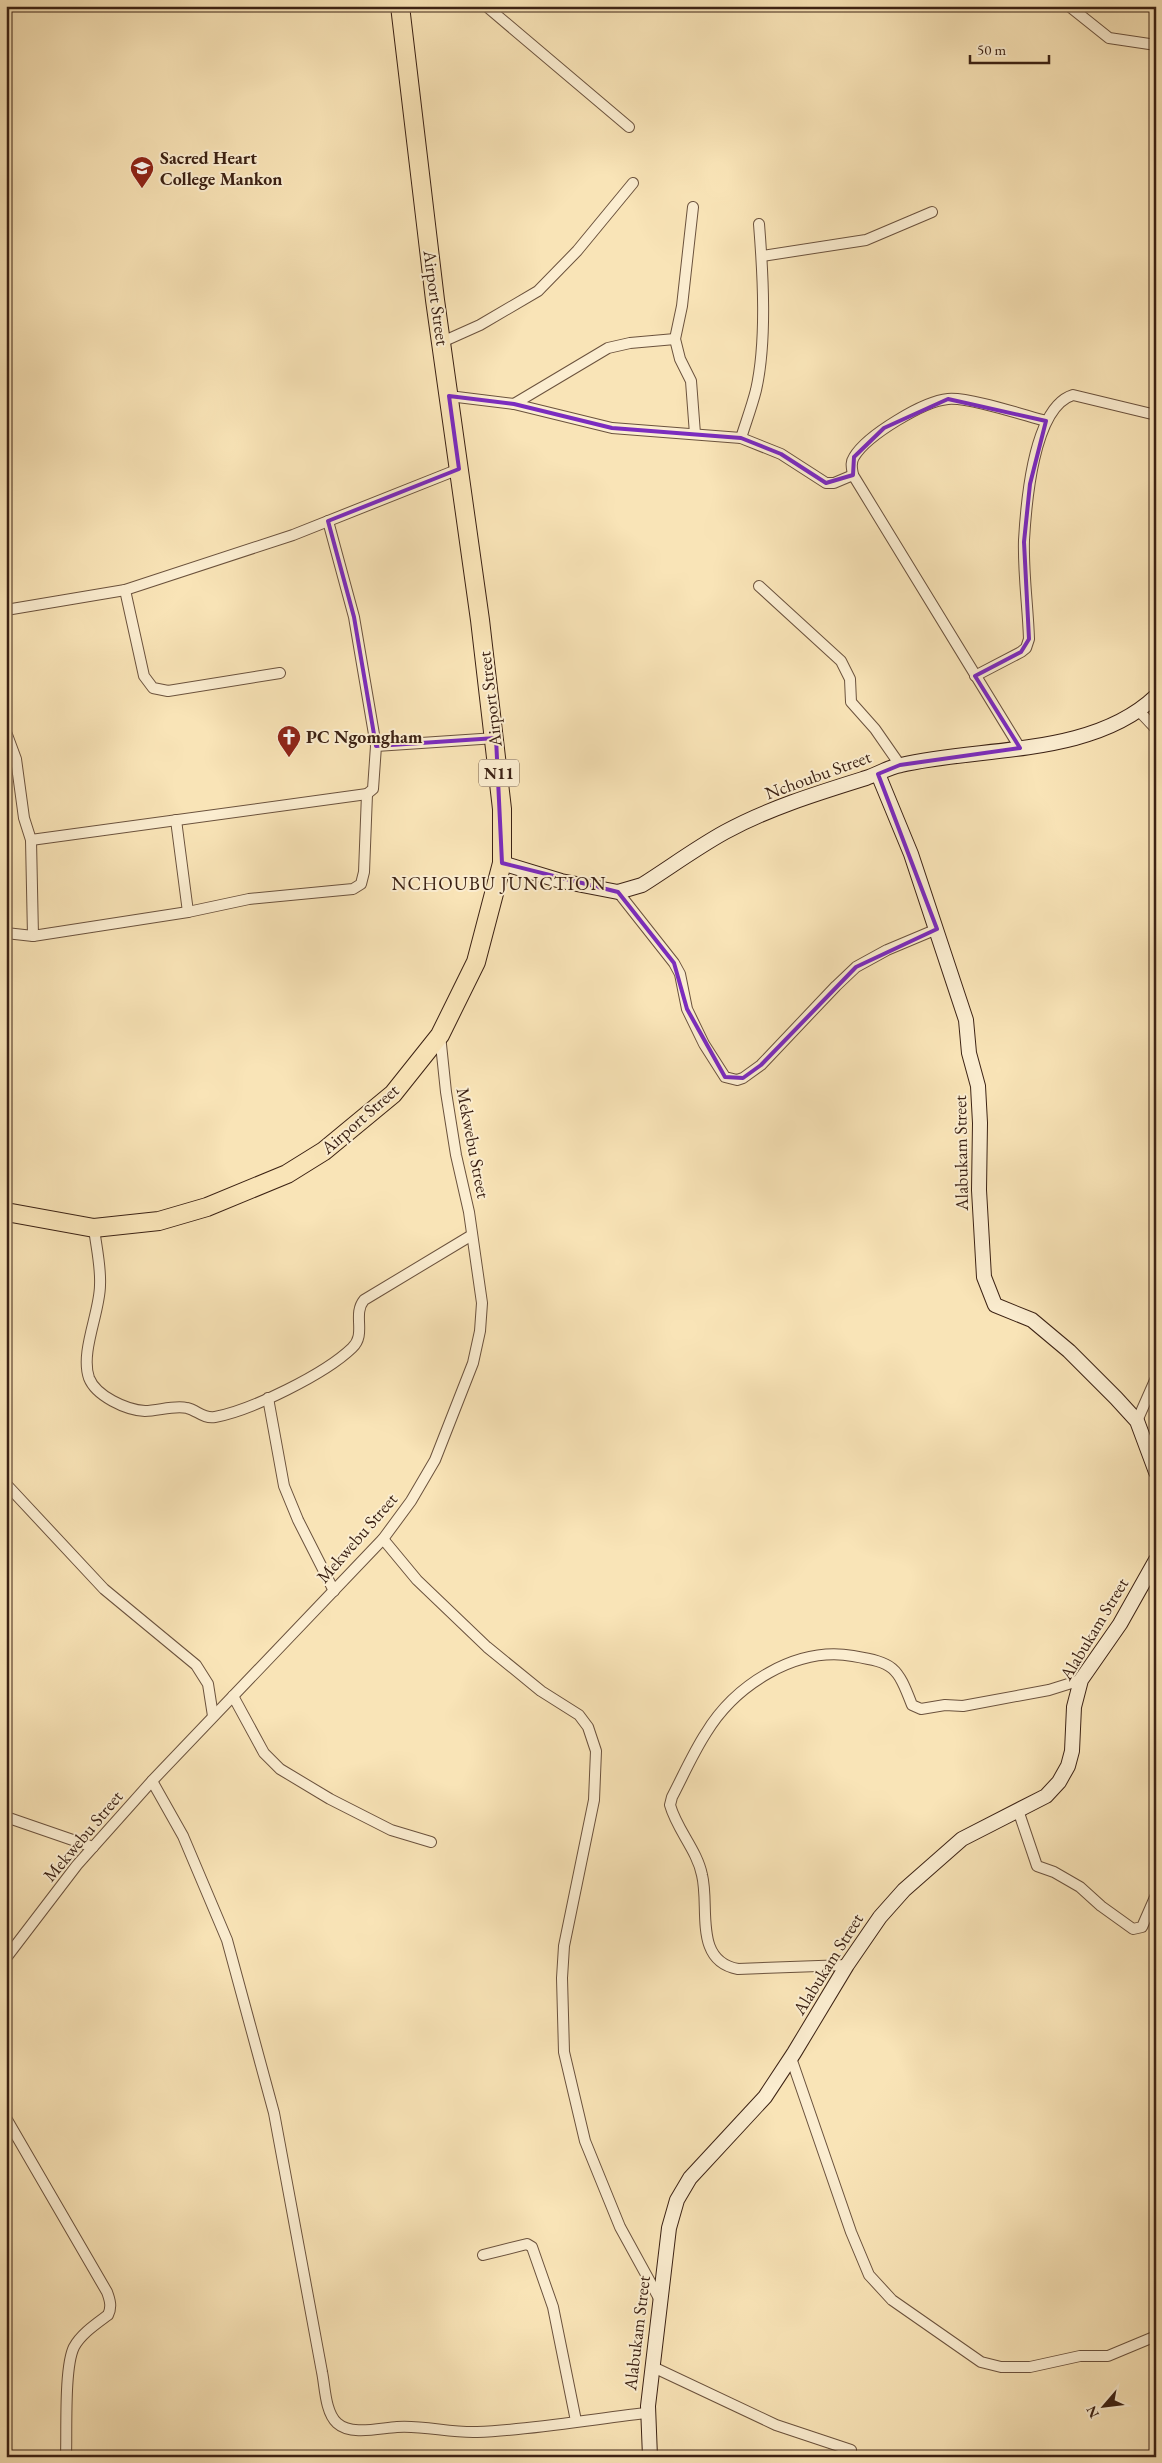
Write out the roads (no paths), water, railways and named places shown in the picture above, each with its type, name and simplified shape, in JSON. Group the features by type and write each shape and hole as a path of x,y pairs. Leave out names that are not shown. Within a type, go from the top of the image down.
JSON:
{"highway":[{"name":"Airport Street","path":"6,1212 94,1228 159,1221 207,1207 287,1174 324,1151 364,1120 393,1094 440,1035 476,962 502,863 502,809 496,738 442,342 434,300 400,6"}],"street":[{"path":"486,6 629,127"},
{"path":"1069,6 1109,38 1156,45"},
{"path":"442,342 480,325 538,291 577,251 633,183"},
{"path":"693,207 675,340 680,359 691,381 695,434"},
{"path":"762,256 866,240 932,212"},
{"path":"741,438 756,390 762,352 762,256 759,224"},
{"path":"514,404 608,348 630,343 675,340"},
{"path":"975,676 1021,652 1026,648 1029,640 1024,542 1030,484 1046,420 1063,401 1073,395 1156,415"},
{"path":"449,396 514,404 612,428 741,438 781,454 826,483 834,483 853,475"},
{"path":"1020,748 975,676 919,579 853,475 851,464 854,457 870,438 911,413 948,399 972,402 1046,420"},
{"path":"6,610 125,590 293,535 459,469"},
{"path":"31,840 366,794 373,789 376,746 354,617 328,521"},
{"path":"759,586 841,661 850,679 851,702 875,729 900,765"},
{"path":"125,590 144,676 153,688 168,690 280,673"},
{"name":"Nchoubu Street","path":"502,863 561,881 618,892 642,885 725,832 805,797 878,774 900,765 1020,748 1086,735 1116,724 1138,711 1156,696"},
{"path":"1138,711 1156,729"},
{"path":"6,732 16,759 24,818 31,840 33,936"},
{"path":"376,746 496,738"},
{"name":"Alabukam Street","path":"878,774 911,854 966,1020 969,1053 978,1086 984,1277 995,1305 1032,1320 1068,1351 1137,1421 1156,1472"},
{"path":"6,933 33,936 188,912 249,899 353,890 361,884 364,872 366,794"},
{"path":"176,820 188,912"},
{"path":"618,892 674,963 680,974 687,1009 704,1044 725,1077 732,1079 743,1078 761,1065 836,986 856,968 887,950 937,930"},
{"name":"Mekwebu Street","path":"6,1958 93,1847 152,1781 383,1539 411,1501 435,1460 472,1363 480,1331 482,1303 472,1235 446,1092 440,1035"},
{"path":"94,1228 101,1284 87,1360 89,1376 94,1386 103,1395 126,1406 144,1411 186,1407 206,1417 214,1417 268,1398 315,1376 353,1348 358,1342 361,1333 359,1311 364,1300 472,1235"},
{"path":"1137,1421 1156,1378"},
{"path":"268,1398 284,1486 298,1520 334,1591"},
{"path":"6,1484 104,1589 196,1665 208,1684 213,1716"},
{"path":"383,1539 418,1580 486,1647 541,1691 579,1715 588,1727 596,1751 594,1800 564,1946 562,1978 564,2052 585,2141 620,2227 660,2300"},
{"name":"Alabukam Street","path":"650,2457 647,2413 669,2228 676,2200 690,2178 765,2097 791,2058 847,1965 880,1917 904,1890 962,1839 1053,1790 1068,1766 1072,1750 1074,1707 1082,1680 1120,1624 1156,1560"},
{"path":"847,1965 738,1969 725,1967 718,1962 705,1929 702,1875 670,1805 672,1797 707,1731 728,1706 757,1678 806,1657 843,1654 879,1661 892,1667 900,1675 912,1705 920,1709 944,1705 963,1706 1048,1690 1082,1680"},
{"path":"233,1696 264,1753 280,1769 330,1799 391,1830 431,1842"},
{"path":"152,1781 183,1836 227,1940 274,2113 323,2379 328,2404 335,2420 346,2428 397,2427 474,2432 553,2426 576,2421 647,2413"},
{"path":"1018,1810 1034,1861 1038,1866 1054,1872 1080,1887 1101,1906 1133,1929 1142,1927 1156,1895"},
{"path":"6,1818 93,1847"},
{"path":"791,2058 851,2232 868,2275 892,2300 981,2362 1001,2367 1030,2367 1080,2356 1108,2356 1156,2336"},
{"path":"6,2118 108,2292 110,2301 111,2310 108,2315 85,2334 74,2348 68,2390 66,2457"},
{"path":"483,2255 527,2244 532,2247 553,2307 576,2421"},
{"path":"653,2367 776,2425 851,2450"}],"place":[{"name":"Sacred Heart College Mankon","path":"142,189"},
{"name":"PC Ngomgham","path":"289,758"}],"district":[{"name":"NCHOUBU JUNCTION","path":"499,883"}]}
